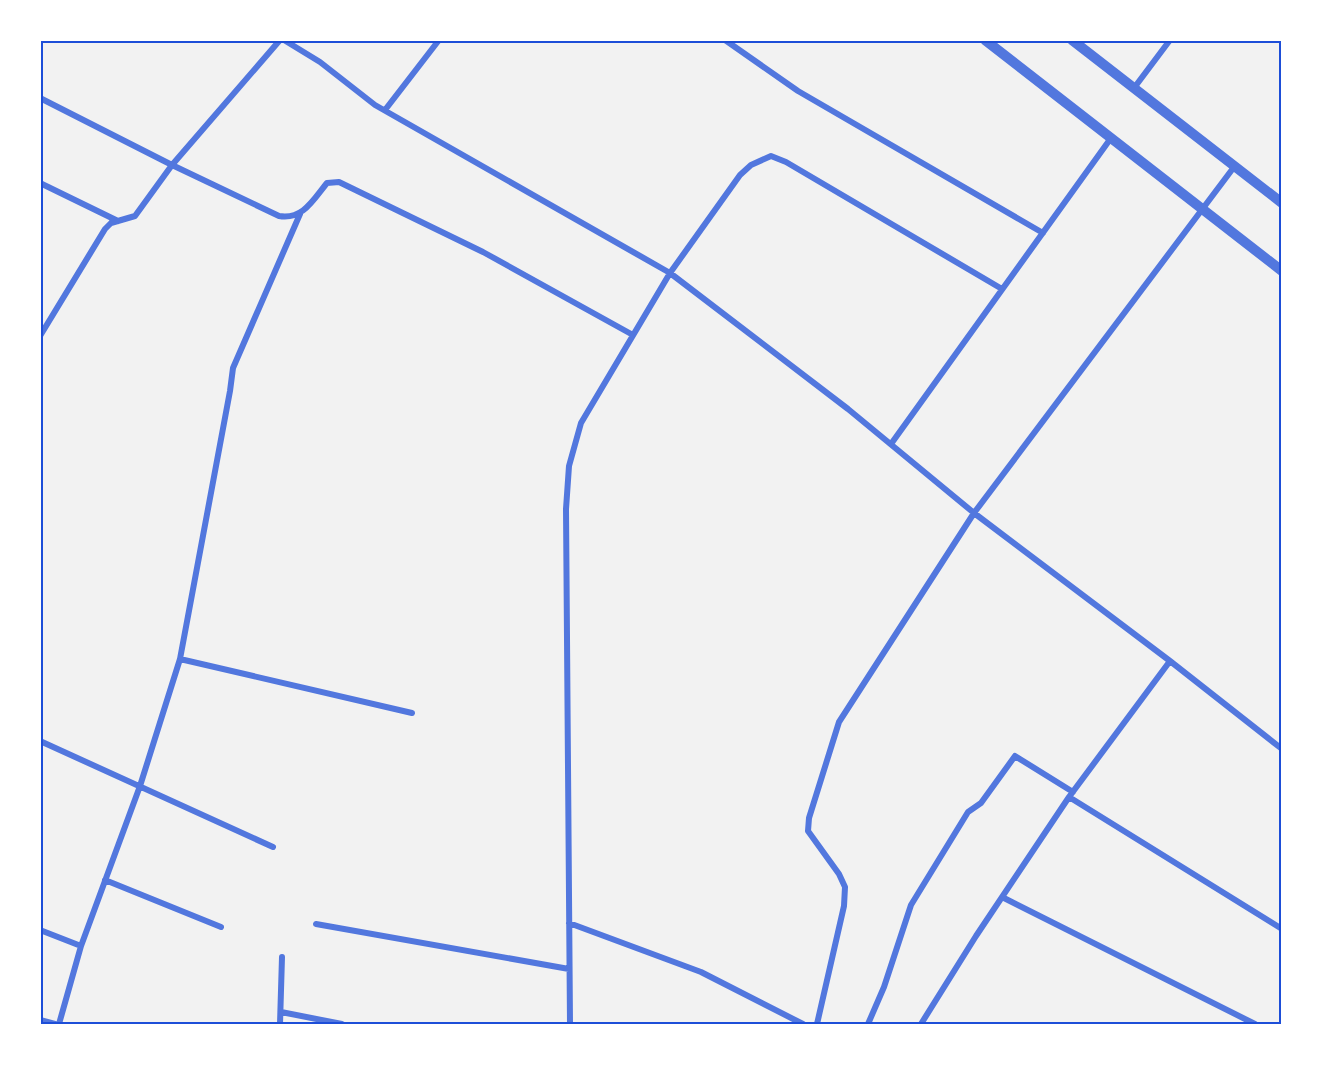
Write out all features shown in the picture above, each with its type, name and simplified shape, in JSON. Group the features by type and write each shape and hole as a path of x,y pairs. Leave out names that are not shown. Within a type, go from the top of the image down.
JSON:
{"street":[{"path":"40,336 105,229 111,224 135,216 172,165 282,40 320,62 385,110 670,273 848,409 974,513 1170,661 1281,749"},
{"path":"385,110 439,40"},
{"path":"725,40 798,91 1042,233"},
{"path":"985,40 1281,271"},
{"path":"1071,40 1281,203"},
{"path":"1134,88 1170,40"},
{"path":"40,98 279,216 289,218 300,214"},
{"path":"891,444 1111,138"},
{"path":"570,1024 566,521 569,466 581,423 670,273 740,175 751,165 771,156 786,162 1002,290"},
{"path":"818,1024 844,906 845,887 839,874 808,831 839,722 974,513 1234,166"},
{"path":"40,1020 57,1024 81,946 140,786 180,659 230,391 232,368 300,214 327,183 339,182 483,252 633,335"},
{"path":"40,183 119,221"},
{"path":"180,659 412,713"},
{"path":"921,1024 1002,897 1071,795 1170,661"},
{"path":"40,741 273,847"},
{"path":"868,1024 884,987 911,905 968,812 981,802 1015,756 1071,795 1281,929"},
{"path":"105,880 221,927"},
{"path":"1002,897 1255,1024"},
{"path":"569,923 701,972 802,1024"},
{"path":"316,924 569,969"},
{"path":"40,930 81,946"},
{"path":"280,1024 282,957"},
{"path":"281,1012 342,1024"}]}
